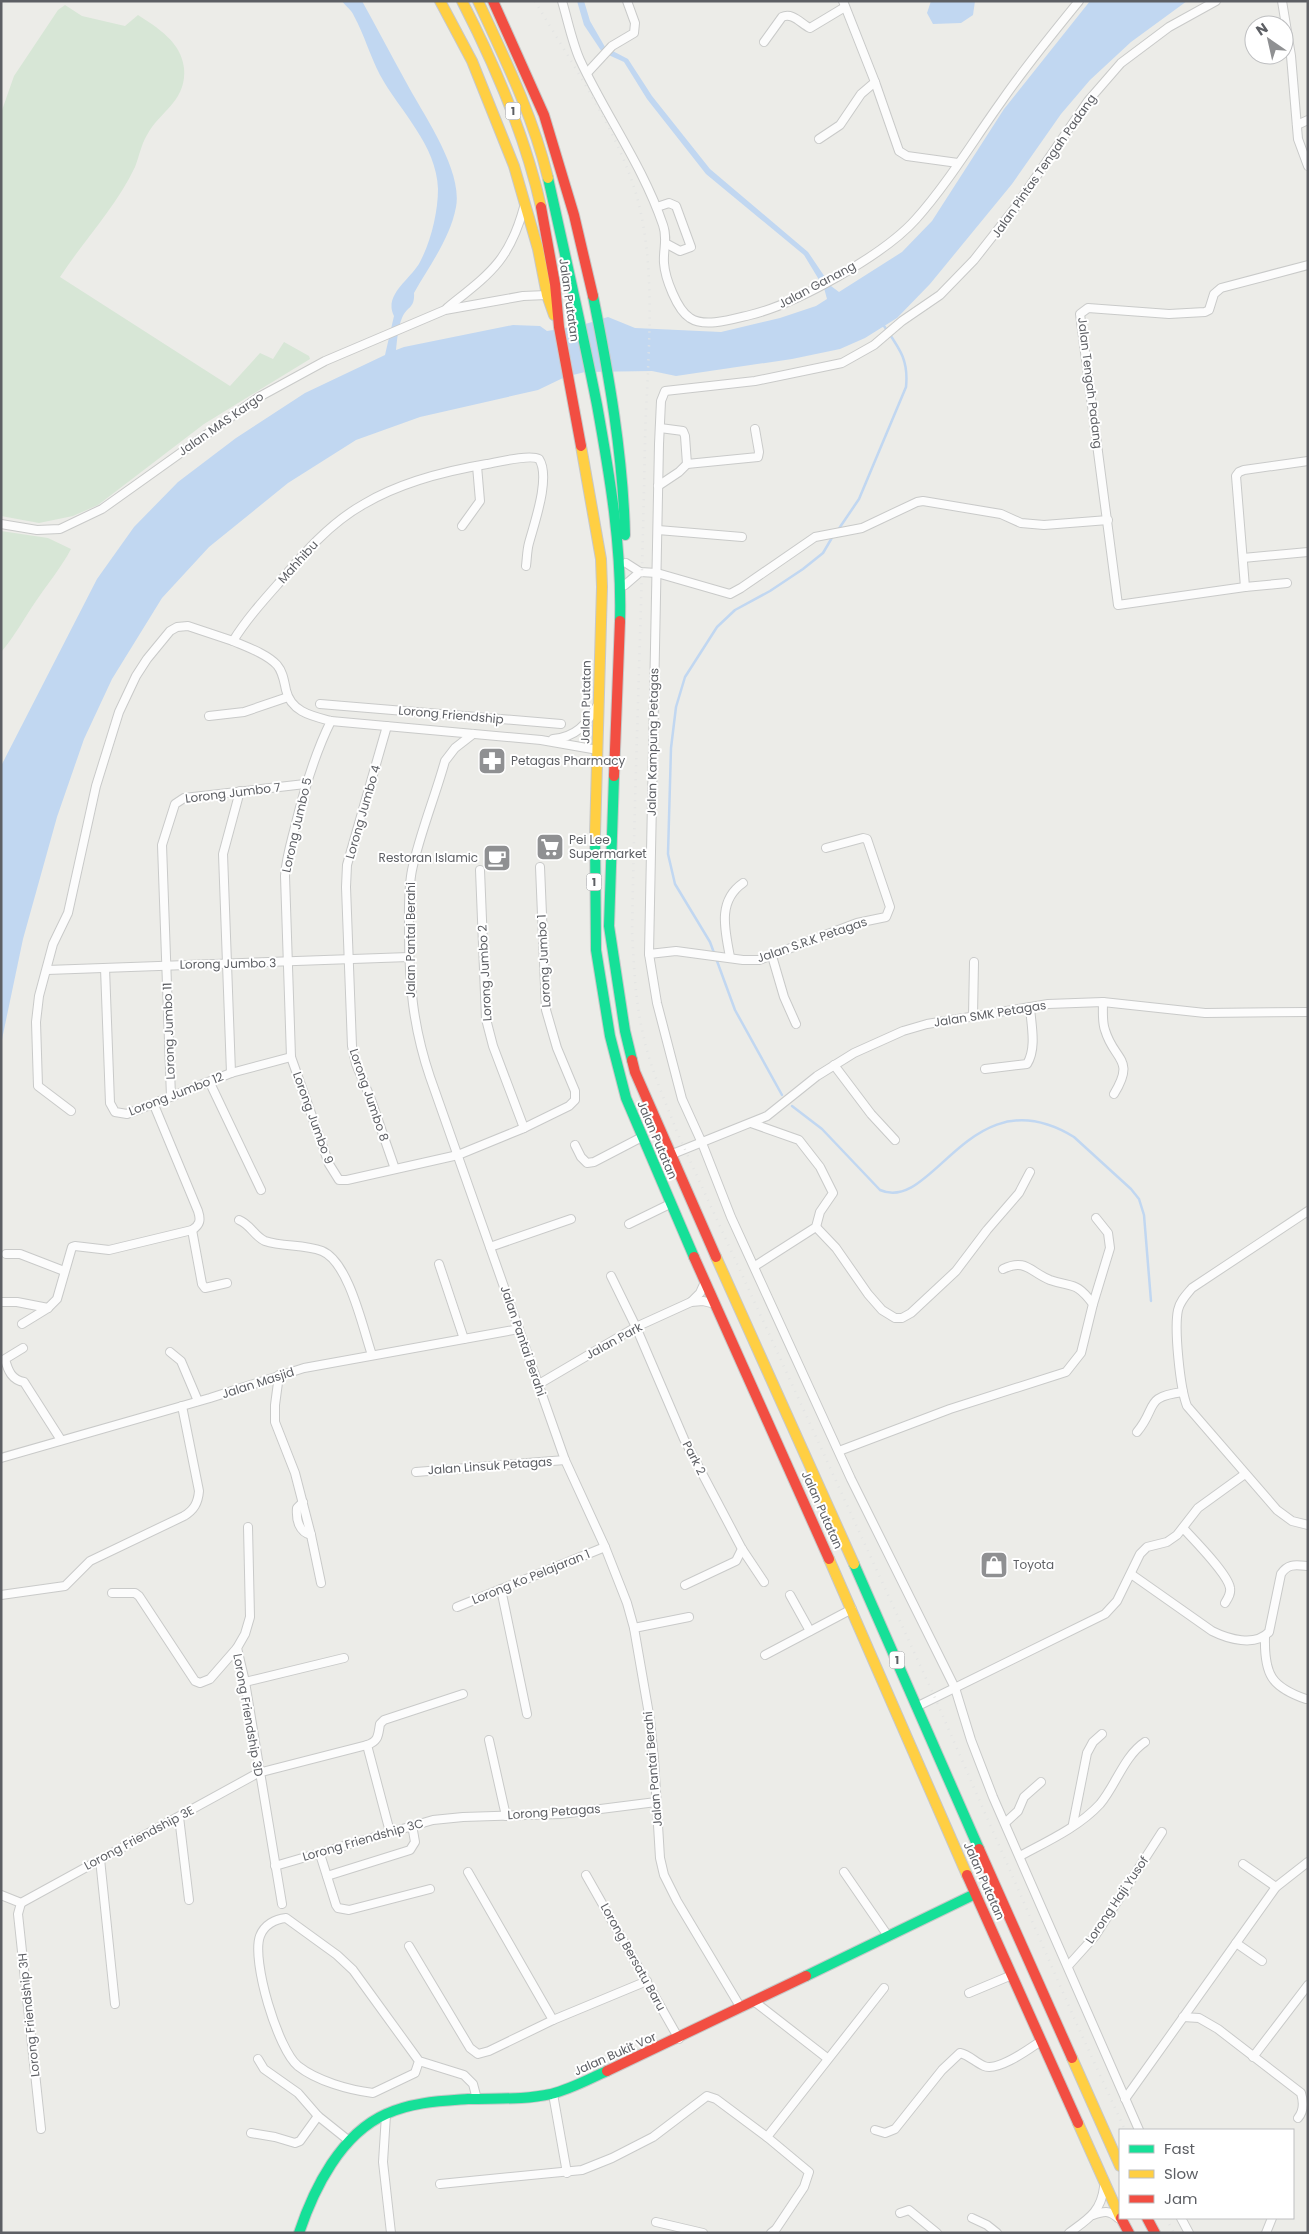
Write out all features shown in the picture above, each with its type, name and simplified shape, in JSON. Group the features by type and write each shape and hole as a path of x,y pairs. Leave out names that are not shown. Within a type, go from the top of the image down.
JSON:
{"main road":[{"path":"440,1 472,61 495,114 526,202 547,295 559,327"},
{"name":"Jalan Putatan","path":"462,1 490,55 512,109 527,153 545,227 556,290 559,327 601,559 594,879 596,950 612,1044 626,1098 670,1204 852,1609 978,1899 1119,2215"},
{"name":"Jalan Putatan","path":"478,1 502,50 528,112 541,150 579,312 607,459 618,536 620,605 610,878 610,942 616,986 635,1072 670,1155 918,1706 1119,2164"},
{"path":"493,1 530,79 544,114 563,173 582,243 596,312 620,459 625,510 626,563 625,585 620,605"},
{"path":"880,1673 899,1664"},
{"name":"Jalan Bukit Vor","path":"299,2233 316,2192 348,2140 367,2124 386,2115 427,2102 516,2099 553,2094 678,2039 888,1936 978,1899 999,1894"},
{"name":"Jalan Putatan","path":"1121,2219 1129,2233"},
{"path":"1147,2219 1155,2233"}],"street":[{"name":"Jalan Ganang","path":"562,1 577,53 628,146 657,207 666,232 667,244 664,262 670,287 686,314 699,322 710,322 756,314 780,306 819,287 864,260 903,231 916,220 1038,51 1079,1"},
{"path":"587,73 612,46 634,33 635,23 627,1"},
{"name":"Jalan Pintas Tengah Padang","path":"879,341 902,321 948,288 990,242 1088,101 1121,64 1169,27 1216,1"},
{"path":"1282,1 1291,56 1298,140 1308,166"},
{"path":"764,42 782,17 786,15 790,15 810,28 844,4 875,82 900,154 958,163"},
{"path":"819,139 840,125 861,94 875,82"},
{"path":"1297,125 1308,120"},
{"name":"Jalan MAS Kargo","path":"445,310 481,281 504,257 516,234 526,202"},
{"path":"657,207 669,203 676,206 692,247 680,251 667,244"},
{"name":"Jalan Tengah Padang","path":"1108,520 1080,314 1082,311 1088,308 1169,314 1205,312 1209,310 1214,294 1221,288 1308,265"},
{"name":"Jalan MAS Kargo","path":"1,524 37,530 60,529 102,509 259,397 325,361 387,333 445,310 523,296 547,295"},
{"name":"Jalan Kampung Petagas","path":"879,341 842,363 755,381 665,391 661,401 649,954 651,975 682,1099 702,1143 731,1217 839,1451 955,1688 980,1765 1139,2129"},
{"path":"660,428 683,431 687,464"},
{"path":"658,486 680,472 687,464 758,457 759,452 755,429"},
{"name":"Mahhibu","path":"233,641 253,613 310,547 354,511 400,487 477,466 536,457 541,461 541,495 538,515 528,544 526,566"},
{"path":"1245,586 1236,476 1244,470 1308,461"},
{"path":"462,526 480,501 477,466"},
{"path":"626,563 640,572 657,573 730,594 811,540 873,524 910,504 922,501 1008,516 1021,523 1044,525 1108,520 1118,605 1245,586 1287,583"},
{"path":"658,530 742,537"},
{"path":"1244,558 1308,552"},
{"path":"625,585 640,572"},
{"path":"71,1111 38,1086 36,1009 53,944 68,913 79,855 102,761 119,712 136,676 156,645 177,627 188,626 233,641 274,662 281,671 288,697 295,707 305,714 335,721 541,740 598,750"},
{"path":"209,716 244,712 288,697"},
{"path":"541,740 563,738 579,730 588,722 598,703"},
{"name":"Lorong Friendship","path":"320,704 561,724"},
{"path":"335,721 342,706"},
{"name":"Lorong Jumbo 5","path":"288,962 286,864 305,784 317,751 335,721"},
{"name":"Lorong Jumbo 4","path":"349,960 347,865 388,726"},
{"name":"Jalan Pantai Berahi","path":"473,734 455,748 445,761 412,871 409,901 409,957 411,1003 418,1038 427,1070 565,1460 605,1547 622,1589 634,1628 650,1720 660,1858 664,1875 677,1901 741,2008"},
{"name":"Lorong Jumbo 7","path":"166,965 162,845 175,804 184,798 305,784"},
{"path":"231,1073 222,854 240,791"},
{"name":"Jalan S.R.K Petagas","path":"649,954 676,951 751,961 772,956 849,926 886,917 890,907 867,839 863,838 826,848"},
{"name":"Lorong Jumbo 1","path":"458,1155 524,1128 569,1106 576,1096 546,1010 540,867"},
{"name":"Lorong Jumbo 2","path":"480,870 486,1019 493,1046 524,1128"},
{"path":"730,957 723,923 724,914 730,897 743,883"},
{"path":"772,956 784,997 796,1024"},
{"name":"Lorong Jumbo 3","path":"47,970 409,957"},
{"name":"Lorong Jumbo 8","path":"349,960 351,1036 354,1055 395,1169"},
{"name":"Lorong Jumbo 9","path":"288,962 291,1056 329,1164 339,1180 347,1180 458,1155"},
{"path":"973,1016 974,962"},
{"name":"Lorong Jumbo 11","path":"166,965 171,1097"},
{"name":"Lorong Jumbo 12","path":"105,968 107,1041 112,1108 115,1112 127,1114 210,1083 231,1073 291,1056"},
{"path":"1103,1002 1104,1028 1124,1065 1124,1074 1114,1094"},
{"name":"Jalan SMK Petagas","path":"670,1155 751,1123 773,1112 834,1065 903,1032 927,1024 1048,1004 1103,1002 1205,1012 1308,1012"},
{"path":"985,1069 1027,1064 1031,1058 1030,1007"},
{"path":"834,1065 870,1114 895,1140"},
{"path":"210,1083 261,1190"},
{"path":"22,1324 48,1308 57,1299 70,1251 75,1246 109,1250 192,1230 199,1224 201,1219 154,1105"},
{"path":"751,1123 799,1140 823,1172 833,1193 820,1212 816,1227 755,1266"},
{"path":"575,1144 581,1157 587,1163 594,1162 642,1137"},
{"path":"816,1227 836,1248 868,1294 882,1310 895,1318 902,1318 911,1313 956,1271 1018,1193 1030,1172"},
{"path":"629,1224 670,1204"},
{"path":"1308,1211 1238,1260 1192,1288 1182,1299 1177,1311 1176,1328 1183,1392 1187,1406 1245,1474 1285,1517 1308,1525"},
{"path":"490,1247 571,1218"},
{"path":"839,1451 950,1409 1066,1372 1081,1353 1110,1248 1108,1233 1096,1218"},
{"path":"239,1220 245,1222 264,1240 320,1250 336,1260 346,1279 372,1355"},
{"path":"192,1230 202,1284 205,1288 209,1288 227,1283"},
{"path":"6,1254 20,1254 64,1272"},
{"path":"439,1264 464,1339"},
{"path":"1003,1269 1019,1264 1027,1266 1050,1280 1074,1285 1082,1290 1093,1304"},
{"name":"Park 2","path":"611,1276 636,1327 684,1438 742,1549 764,1582"},
{"path":"691,1302 700,1293 705,1282"},
{"name":"Jalan Park","path":"539,1384 636,1327 691,1302 703,1301 715,1304"},
{"path":"1,1302 17,1302 48,1308"},
{"name":"Jalan Masjid","path":"1,1458 182,1406 311,1366 519,1329"},
{"path":"23,1348 5,1359 13,1379 17,1382 24,1382 61,1440"},
{"path":"170,1352 182,1361 198,1401"},
{"path":"280,1375 275,1405 275,1422 295,1473 303,1502 297,1508 300,1527 305,1534 312,1535 321,1583"},
{"path":"1137,1432 1146,1420 1154,1401 1162,1396 1183,1392"},
{"path":"1,1595 62,1587 72,1581 81,1568 90,1561 184,1516 194,1509 199,1498 199,1492 182,1406"},
{"name":"Jalan Linsuk Petagas","path":"416,1472 565,1460"},
{"path":"918,1706 1106,1614 1118,1601 1136,1560 1147,1547 1166,1542 1183,1528 1198,1508 1245,1474"},
{"name":"Lorong Friendship 3D","path":"248,1527 250,1612 245,1634 237,1648 245,1682 258,1773 282,1904"},
{"path":"1183,1528 1210,1559 1229,1585 1230,1591 1225,1603"},
{"name":"Lorong Ko Pelajaran 1","path":"457,1607 605,1547"},
{"path":"685,1585 736,1561 742,1549"},
{"path":"1306,1699 1281,1688 1273,1680 1266,1666 1265,1637 1272,1625 1281,1574 1289,1566 1308,1566"},
{"path":"1131,1574 1220,1635 1234,1639 1251,1640 1265,1637"},
{"path":"501,1589 527,1714"},
{"path":"112,1593 135,1593 139,1596 195,1681 200,1683 210,1679 237,1648"},
{"path":"790,1595 810,1632"},
{"path":"765,1655 852,1609"},
{"path":"634,1628 689,1617"},
{"path":"245,1682 344,1658"},
{"path":"390,1832 367,1745 375,1742 379,1736 380,1724 384,1720 463,1694"},
{"path":"1073,1824 1086,1753 1093,1742 1102,1734"},
{"path":"489,1740 506,1816"},
{"path":"1020,1856 1073,1824 1100,1803 1131,1755 1145,1742"},
{"name":"Lorong Friendship 3E","path":"21,1903 258,1773 367,1745"},
{"path":"1005,1823 1018,1811 1024,1797 1041,1782"},
{"name":"Lorong Petagas","path":"452,1817 569,1813 656,1802"},
{"path":"179,1817 189,1900"},
{"name":"Lorong Friendship 3C","path":"275,1866 412,1825 452,1817"},
{"path":"326,1876 410,1850 415,1842 412,1825"},
{"name":"Lorong Haji Yusof","path":"1068,1966 1095,1936 1162,1832"},
{"path":"320,1854 336,1905 343,1910 430,1889"},
{"path":"100,1859 114,2004"},
{"path":"1243,1864 1276,1887"},
{"path":"1125,2099 1276,1887 1292,1873 1306,1866"},
{"path":"468,1872 553,2020"},
{"path":"844,1872 888,1936"},
{"name":"Lorong Bersatu Baru","path":"586,1876 647,1981 678,2039"},
{"path":"1,1895 21,1903"},
{"name":"Lorong Friendship 3H","path":"21,1903 18,1914 42,2128"},
{"path":"419,2061 415,2073 373,2093 327,2080 298,2065 286,2053 282,2045 267,1999 259,1954 259,1937 263,1930 278,1918 286,1918 337,1955 353,1970 419,2061 464,2075 473,2084 477,2099"},
{"path":"1236,1943 1262,1961"},
{"path":"409,1946 473,2051 483,2054 553,2020 647,1981"},
{"path":"969,1994 1012,1975"},
{"path":"1253,2057 1308,1985"},
{"path":"767,2137 827,2058 884,1988"},
{"path":"755,2002 827,2058"},
{"path":"1183,2017 1199,2018 1218,2030 1301,2093 1304,2101 1302,2113 1298,2118"},
{"path":"875,2130 885,2133 895,2128 942,2070 960,2053 966,2054 984,2066 991,2068 1011,2060 1041,2041"},
{"path":"258,2058 264,2070 298,2093 318,2116 348,2140"},
{"path":"553,2094 567,2173"},
{"path":"440,2184 567,2173 600,2164 662,2131 707,2096 716,2099 767,2137 809,2172 804,2187 776,2229 771,2233"},
{"path":"386,2115 383,2162 391,2233"},
{"path":"251,2134 275,2137 295,2144 300,2141 318,2116"},
{"path":"1069,2233 1091,2216 1102,2202 1104,2184"},
{"path":"900,2213 908,2210 937,2233"},
{"path":"1091,2216 1104,2211 1110,2211 1119,2218"},
{"path":"972,2218 987,2225 997,2233"},
{"path":"1182,2219 1189,2233"},
{"path":"1266,2233 1272,2219"},
{"path":"656,2222 703,2233"}],"green space":[{"path":"65,5 82,16 125,26 138,15 161,31 173,43 182,59 184,79 172,105 147,135 135,167 119,196 60,277 230,386 260,353 273,359 284,342 309,356 310,359 204,424 98,505 73,516 39,523 1,516 1,113 14,76 58,10"},
{"path":"1,531 48,538 71,549 1,652"}],"water":[{"path":"342,1 362,1 440,143 454,176 457,192 456,207 449,230 414,293 412,305 402,318 396,350 513,325 540,326 547,331 579,326 608,317 635,328 721,332 780,318 816,306 827,299 824,288 804,255 706,174 647,99 624,62 602,52 584,25 577,1 584,1 590,21 605,47 628,59 652,96 710,169 808,252 831,286 839,292 902,252 932,221 1004,109 1090,1 1187,1 1131,42 1090,80 1061,114 1012,184 930,284 897,318 865,338 840,349 792,359 676,376 652,371 585,372 565,377 538,390 420,417 356,440 288,483 209,547 162,598 112,679 84,739 57,817 23,939 1,1044 1,766 97,579 134,527 178,482 236,438 305,393 385,355 394,316 392,301 400,287 420,262 431,236 437,207 438,189 436,173 431,158 416,129 380,75 353,14"},
{"path":"931,1 975,1 973,15 961,23 933,24 927,13"}],"waterway":[{"path":"838,530 859,499 906,387 904,360 882,323"},
{"path":"782,1095 735,1010 710,942 675,884 668,854 671,748 676,707 685,677 717,627 735,610 770,591 803,569 823,553 833,536"},
{"path":"792,1106 822,1129 880,1190 900,1192 918,1183 958,1148 981,1132 1007,1122 1038,1122 1074,1137 1131,1189 1139,1199 1144,1215 1151,1301"}],"railway":[{"path":"535,1 592,96 618,146 637,197 647,257 650,318 632,931 640,1021 646,1047 677,1132 935,1698 1125,2129"},
{"path":"1167,2219 1174,2233"}],"traffic: fast":[{"path":"548,178 597,405 606,459 617,540 620,621"},
{"path":"593,296 614,415 624,505 625,535"},
{"path":"614,776 609,926 625,1031 632,1060"},
{"path":"595,835 596,950 610,1036 626,1098 694,1257"},
{"path":"854,1564 979,1849"},
{"path":"806,1976 975,1894"},
{"path":"299,2233 313,2198 331,2164 356,2135 370,2123 386,2114 406,2107 437,2101 541,2096 573,2087 607,2071"}],"traffic: slow":[{"path":"440,1 472,61 514,166 538,249 547,295 554,315"},
{"path":"462,1 498,76 518,128 541,207"},
{"path":"478,1 508,66 535,132 548,178"},
{"path":"581,446 601,559 602,587 595,835"},
{"path":"716,1257 854,1564"},
{"path":"829,1559 967,1875"},
{"path":"1072,2058 1119,2164"},
{"path":"1078,2123 1119,2215"}],"traffic: jam":[{"path":"493,1 544,115 574,215 593,296"},
{"path":"541,207 555,284 559,327 581,446"},
{"path":"614,776 620,621"},
{"path":"632,1060 635,1072 716,1257"},
{"path":"694,1257 829,1559"},
{"path":"979,1849 1072,2058"},
{"path":"967,1875 1078,2123"},
{"path":"607,2071 806,1976"},
{"path":"1122,2219 1129,2233"},
{"path":"1148,2219 1155,2233"}],"place":[{"name":"Petagas Pharmacy","path":"492,761"},
{"name":"Pei Lee Supermarket","path":"550,847"},
{"name":"Restoran Islamic","path":"497,858"},
{"name":"Toyota","path":"994,1565"}]}
